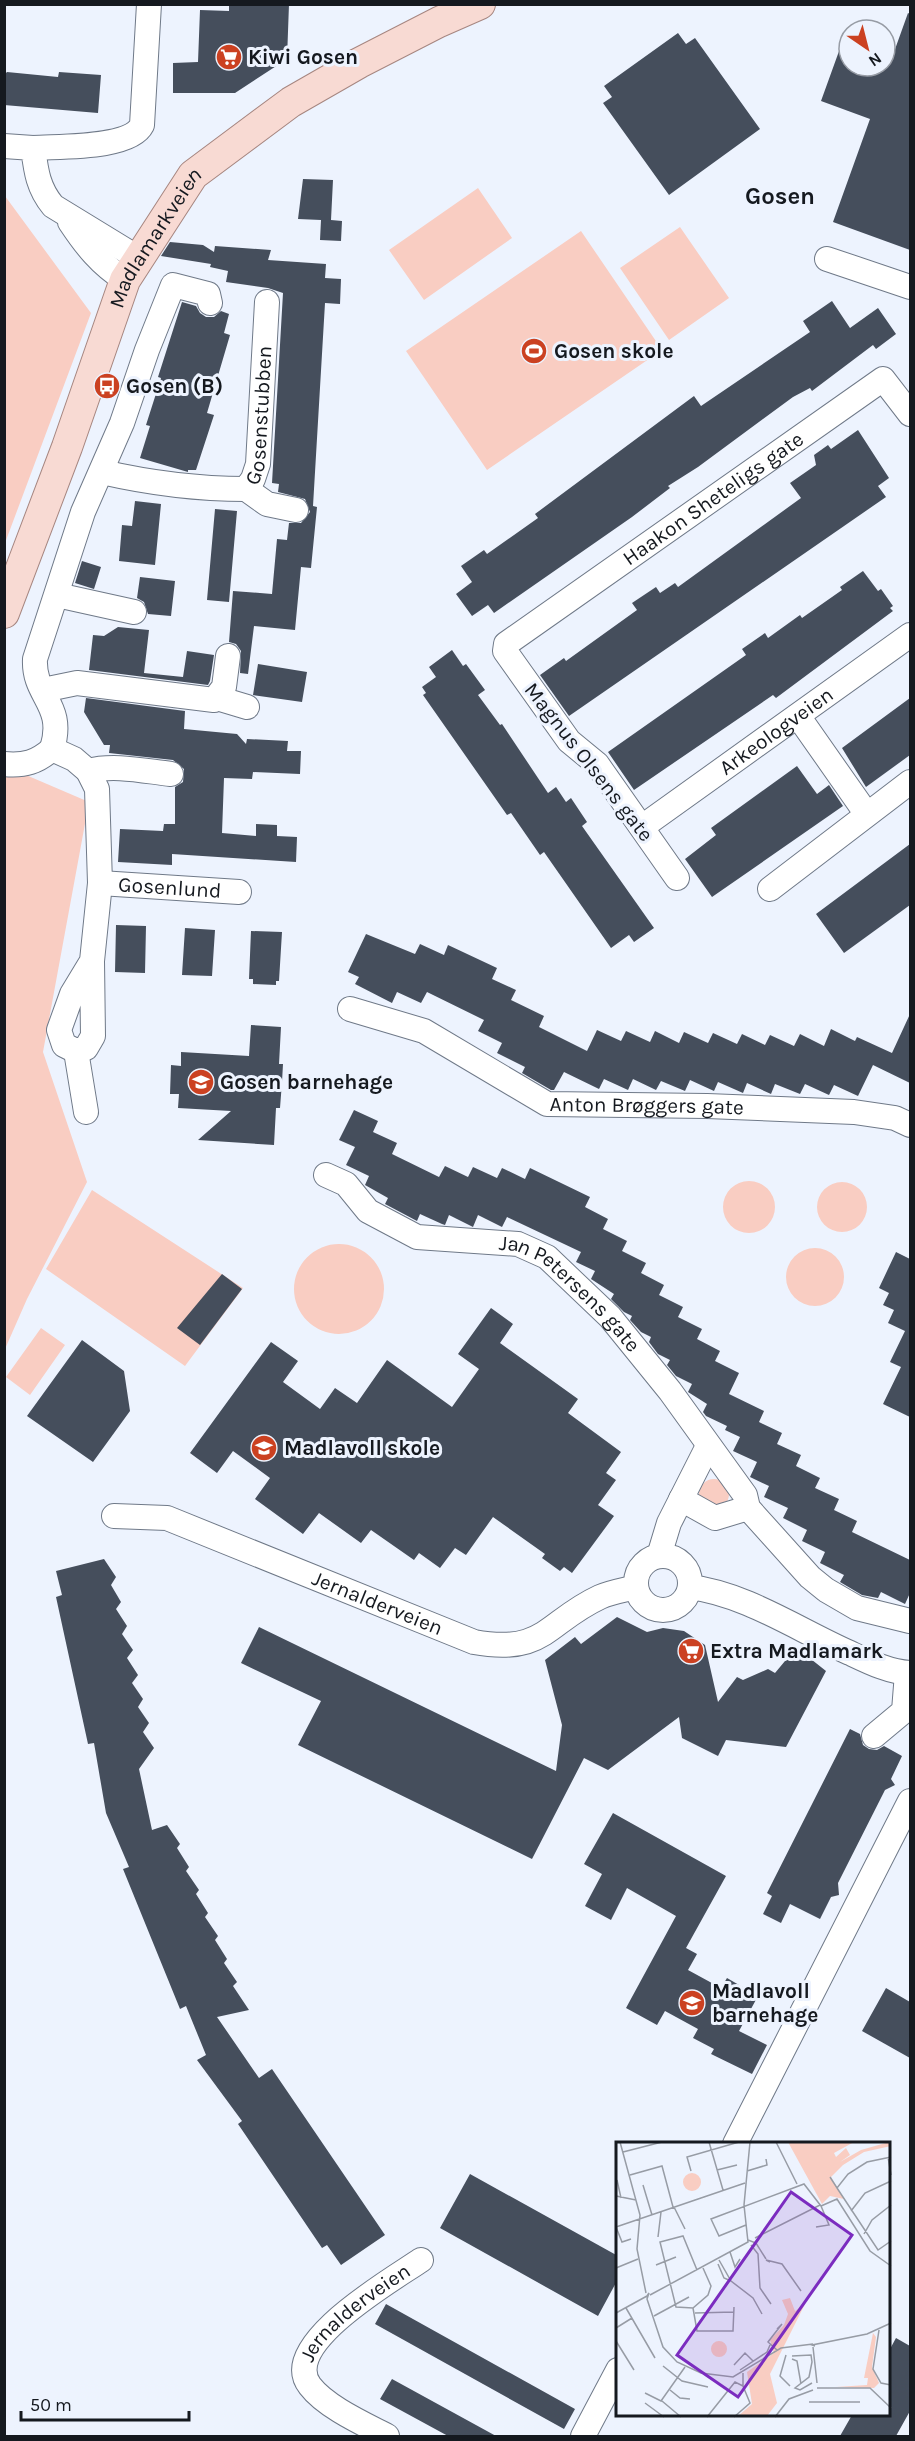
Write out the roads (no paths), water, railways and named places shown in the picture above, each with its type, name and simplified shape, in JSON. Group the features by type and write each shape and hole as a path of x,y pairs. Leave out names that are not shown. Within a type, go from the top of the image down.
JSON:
{"main road":[{"name":"Madlamarkveien","path":"4,613 131,269 193,175 291,102 359,63 480,4"}],"street":[{"path":"4,146 33,148 121,141 139,131 142,125 149,4"},
{"path":"33,148 36,176 44,194 65,215 131,269"},
{"path":"827,259 910,287"},
{"path":"6,763 27,765 40,759 52,749 58,732 56,718 34,671 34,659 83,512 102,472 173,285 208,294 210,303"},
{"name":"Gosenstubben","path":"102,472 147,482 213,489 246,489 258,464 267,302"},
{"name":"Haakon Sheteligs gate","path":"506,644 883,379 910,414"},
{"path":"246,489 267,504 296,510"},
{"path":"57,595 134,612"},
{"name":"Arkeologveien","path":"642,827 910,635"},
{"name":"Magnus Olsens gate","path":"506,644 505,651 568,741 597,764 677,878"},
{"path":"217,698 224,687 228,656"},
{"path":"43,690 77,683 209,700 217,698 247,706"},
{"path":"798,716 866,813"},
{"path":"52,749 74,759 88,771 100,768 119,768 171,774"},
{"name":"Gosenlund","path":"86,1112 76,1051 64,1045 59,1030 72,994 92,961 100,883 97,789 88,771"},
{"path":"770,889 866,813 910,782"},
{"name":"Gosenlund","path":"100,883 239,892"},
{"name":"Anton Brøggers gate","path":"350,1009 424,1031 547,1104 707,1106 905,1116"},
{"name":"Jan Petersens gate","path":"326,1175 346,1184 368,1211 417,1238 518,1244 547,1257 610,1317 670,1391 745,1495 748,1508 810,1577 826,1590 857,1608 910,1622"},
{"path":"659,1556 672,1558 682,1564 690,1579 690,1587 682,1602 663,1610 651,1607 644,1601 636,1587 642,1568 659,1556 669,1522 708,1446"},
{"path":"681,1499 715,1518 748,1508"},
{"name":"Jernalderveien","path":"114,1516 167,1518 474,1642 501,1647 528,1642 601,1596 636,1587"},
{"path":"690,1587 711,1590 735,1598 854,1655 909,1673 904,1711 874,1736"},
{"path":"736,2142 910,1801"},
{"name":"Jernalderveien","path":"387,2436 345,2414 310,2387 303,2372 304,2359 325,2330 421,2260"},
{"path":"583,2436 616,2374"}],"place":[{"name":"Kiwi Gosen","path":"229,57"},
{"name":"Gosen skole","path":"534,351"},
{"name":"Gosen (B)","path":"107,386"},
{"name":"Gosen barnehage","path":"201,1082"},
{"name":"Madlavoll skole","path":"264,1448"},
{"name":"Extra Madlamark","path":"691,1651"},
{"name":"Madlavoll barnehage","path":"692,2003"}],"district":[{"name":"Gosen","path":"780,196"}]}
